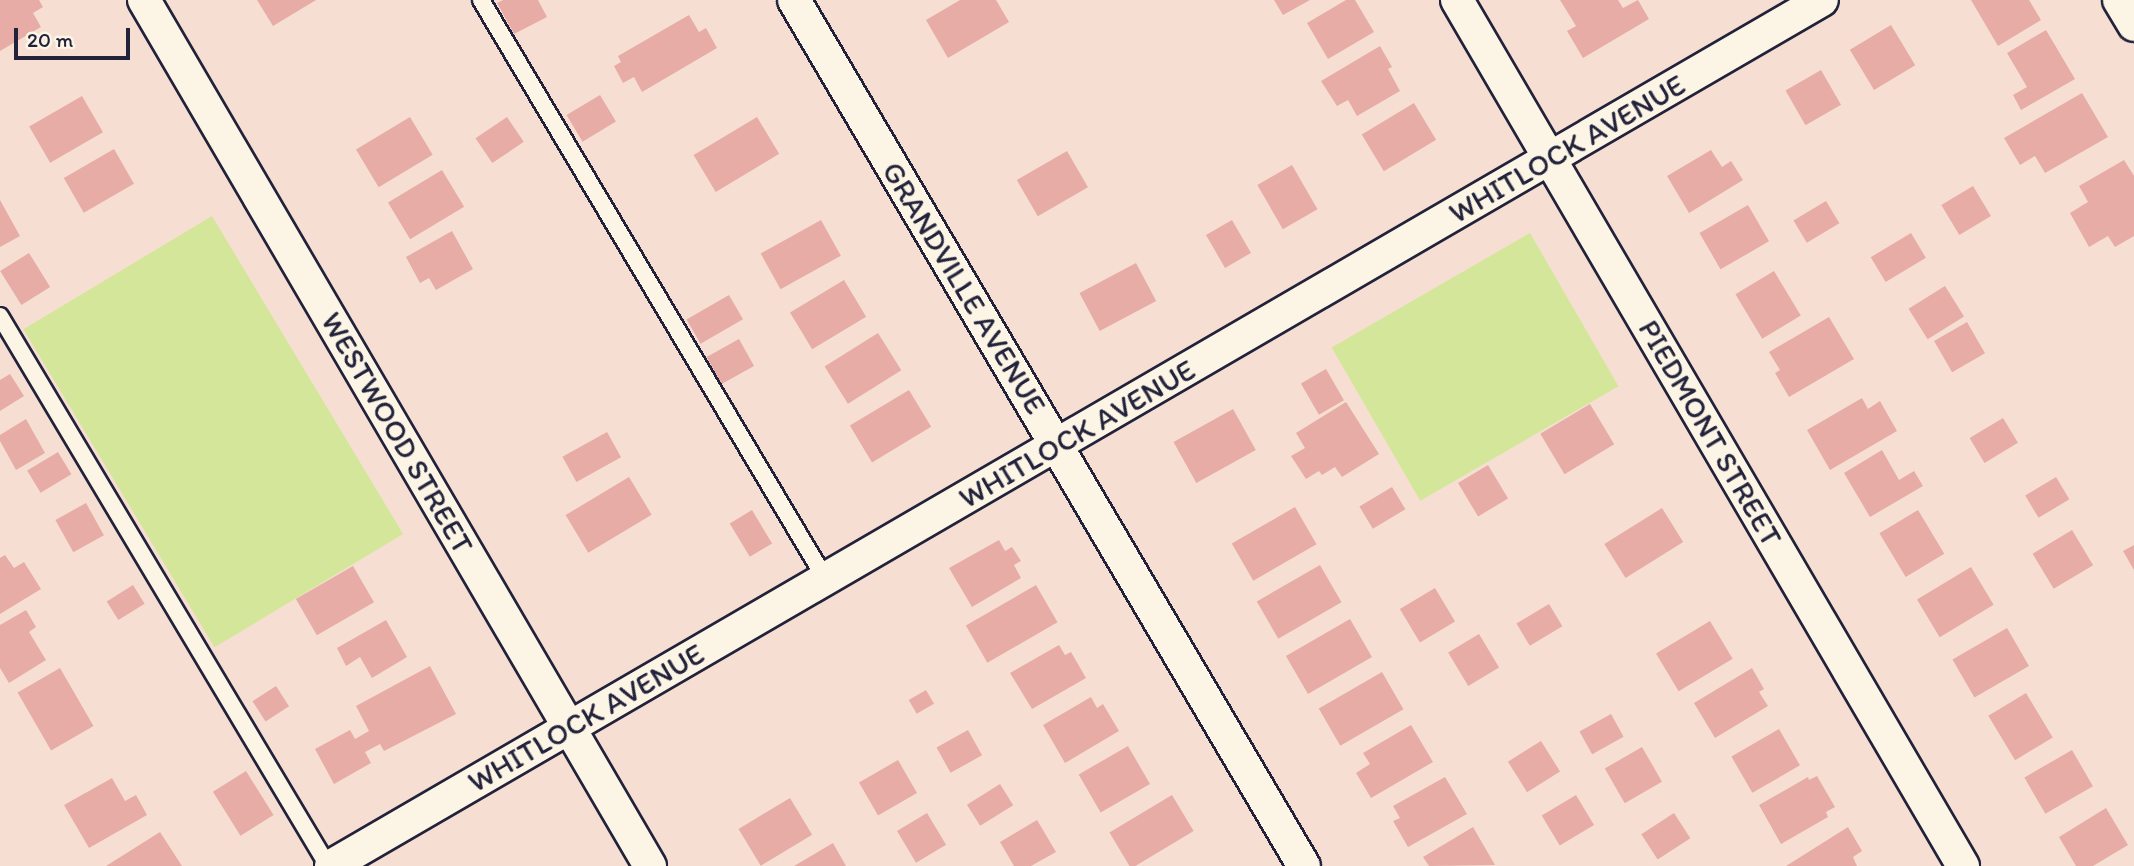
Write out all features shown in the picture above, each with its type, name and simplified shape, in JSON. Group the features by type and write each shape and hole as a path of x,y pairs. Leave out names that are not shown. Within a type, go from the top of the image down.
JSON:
{"street":[{"name":"WESTWOOD STREET","path":"144,0 650,866"},
{"name":"GRANDVILLE AVENUE","path":"794,0 1304,866"},
{"name":"PIEDMONT STREET","path":"1457,0 1963,866"},
{"name":"WHITLOCK AVENUE","path":"330,866 1822,0"},
{"path":"2119,0 2134,26"}],"lane":[{"path":"481,0 826,580"},
{"path":"0,316 330,866"}],"green space":[{"path":"212,216 403,534 215,647 23,329"},
{"path":"1530,233 1618,386 1420,501 1332,348"}],"building":[{"path":"0,0 39,0 43,7 33,13 41,27 0,51"},
{"path":"257,0 316,0 273,26"},
{"path":"503,0 538,0 547,17 514,34 497,3"},
{"path":"960,0 996,0 1009,22 948,58 926,20"},
{"path":"1274,0 1310,0 1283,15"},
{"path":"1346,0 1355,0 1374,32 1328,59 1307,23"},
{"path":"1560,0 1618,0 1623,8 1638,0 1649,19 1583,58 1567,31 1576,26"},
{"path":"1971,0 2029,0 2041,20 1998,46"},
{"path":"689,15 699,32 706,28 717,48 642,92 634,77 623,83 614,66 621,62 618,56"},
{"path":"1891,25 1915,65 1874,90 1850,50"},
{"path":"2046,30 2075,79 2021,110 2013,95 2027,87 2007,53"},
{"path":"1380,46 1392,67 1388,69 1400,91 1357,116 1348,100 1337,106 1321,81"},
{"path":"1821,70 1841,105 1805,125 1785,90"},
{"path":"2082,93 2108,137 2045,173 2035,156 2020,165 2004,138"},
{"path":"600,95 616,122 583,142 567,115"},
{"path":"82,96 103,132 50,163 29,126"},
{"path":"1414,103 1436,140 1384,171 1362,134"},
{"path":"410,117 433,155 379,187 356,149"},
{"path":"507,117 524,142 492,163 475,138"},
{"path":"757,117 779,154 716,192 694,155"},
{"path":"114,149 134,184 84,213 64,178"},
{"path":"1711,150 1722,167 1731,161 1743,180 1689,213 1667,176"},
{"path":"1067,151 1088,187 1038,216 1017,180"},
{"path":"2124,160 2134,176 2134,236 2115,247 2108,236 2089,247 2070,213 2088,202 2079,186"},
{"path":"1292,165 1318,209 1283,229 1257,185"},
{"path":"442,170 464,207 410,239 388,202"},
{"path":"1973,186 1991,216 1959,235 1941,205"},
{"path":"0,200 20,236 0,247"},
{"path":"1826,201 1839,223 1807,243 1793,221"},
{"path":"1748,205 1769,241 1721,269 1700,233"},
{"path":"821,220 841,256 781,289 761,253"},
{"path":"1232,220 1251,253 1225,268 1206,235"},
{"path":"452,231 473,269 436,290 429,278 420,283 406,257"},
{"path":"1911,233 1926,258 1886,282 1871,257"},
{"path":"29,253 50,287 21,305 0,271"},
{"path":"1136,263 1156,301 1100,331 1079,293"},
{"path":"1774,271 1801,316 1762,339 1735,294"},
{"path":"844,280 866,317 812,349 790,312"},
{"path":"1945,286 1964,317 1928,339 1909,309"},
{"path":"729,295 743,319 701,344 687,320"},
{"path":"1829,317 1854,359 1789,397 1775,373 1780,370 1769,352"},
{"path":"1967,322 1985,353 1952,372 1934,341"},
{"path":"878,333 901,370 848,404 825,366"},
{"path":"739,339 754,366 722,384 707,357"},
{"path":"1326,369 1344,400 1319,415 1301,384"},
{"path":"10,374 24,396 0,411 0,380"},
{"path":"909,390 931,427 872,462 850,426"},
{"path":"1862,398 1868,409 1880,401 1897,431 1830,470 1807,430"},
{"path":"1346,402 1379,454 1342,477 1335,467 1322,475 1319,471 1306,479 1291,456 1305,448 1296,433"},
{"path":"1590,404 1614,444 1564,474 1540,434"},
{"path":"1233,409 1256,450 1196,483 1174,442"},
{"path":"2003,418 2018,443 1985,463 1970,438"},
{"path":"26,419 45,453 16,470 0,441 0,435"},
{"path":"607,432 621,457 576,482 562,457"},
{"path":"1882,450 1899,480 1914,471 1923,486 1870,517 1844,473"},
{"path":"58,452 71,474 41,493 27,471"},
{"path":"1488,465 1508,498 1478,516 1458,483"},
{"path":"629,477 652,515 588,553 566,515"},
{"path":"2056,477 2069,499 2039,518 2025,496"},
{"path":"1392,487 1405,509 1373,529 1359,507"},
{"path":"86,503 104,535 73,552 55,520"},
{"path":"1295,507 1316,544 1253,581 1232,544"},
{"path":"1662,508 1683,542 1626,578 1604,544"},
{"path":"752,510 772,543 750,557 730,523"},
{"path":"1918,510 1944,554 1906,577 1879,533"},
{"path":"2072,530 2093,565 2054,589 2033,554"},
{"path":"999,540 1005,551 1012,547 1021,561 1014,565 1021,578 972,607 949,568"},
{"path":"2134,545 2134,570 2123,551"},
{"path":"5,555 14,568 24,562 41,589 0,614 0,558"},
{"path":"1320,565 1342,602 1278,639 1257,602"},
{"path":"353,566 374,602 317,635 296,599"},
{"path":"1971,567 1994,605 1940,637 1917,599"},
{"path":"133,585 145,604 118,620 107,601"},
{"path":"1036,585 1058,622 987,663 966,626"},
{"path":"1435,588 1455,621 1420,643 1400,609"},
{"path":"1549,604 1562,626 1530,646 1516,624"},
{"path":"26,610 36,627 29,632 46,660 9,683 0,668 0,625"},
{"path":"1350,619 1372,657 1308,694 1286,656"},
{"path":"386,620 407,657 372,678 360,657 346,666 337,648"},
{"path":"1710,621 1733,659 1679,691 1656,653"},
{"path":"2007,628 2029,666 1974,698 1952,660"},
{"path":"1479,634 1499,667 1468,686 1448,653"},
{"path":"1059,645 1065,655 1071,652 1086,678 1032,709 1010,673"},
{"path":"430,666 456,714 384,751 380,744 365,752 371,763 334,784 315,749 350,730 355,739 369,731 356,706"},
{"path":"60,668 94,726 51,751 18,692"},
{"path":"1752,668 1764,689 1759,692 1768,706 1715,738 1694,703"},
{"path":"1382,672 1404,709 1340,746 1319,708"},
{"path":"276,686 289,706 266,721 253,701"},
{"path":"926,690 934,704 917,714 909,700"},
{"path":"2026,693 2053,738 2015,760 1988,716"},
{"path":"1091,697 1097,708 1103,704 1119,731 1065,763 1043,725"},
{"path":"1611,714 1624,737 1592,754 1580,731"},
{"path":"1411,725 1433,762 1371,798 1356,773 1370,764 1363,753"},
{"path":"1779,729 1800,765 1752,793 1731,756"},
{"path":"968,730 982,755 951,773 937,747"},
{"path":"1541,741 1560,772 1527,792 1508,762"},
{"path":"1128,746 1150,784 1101,813 1079,774"},
{"path":"1642,747 1662,782 1625,803 1605,769"},
{"path":"2072,750 2093,786 2045,814 2024,778"},
{"path":"898,760 917,793 878,815 859,782"},
{"path":"246,771 274,815 240,836 213,792"},
{"path":"1817,776 1835,807 1826,812 1828,817 1781,844 1759,805 1808,777 1809,780"},
{"path":"1445,777 1467,814 1408,847 1393,821 1400,818 1393,806"},
{"path":"112,778 125,801 136,795 147,815 89,848 64,805"},
{"path":"1000,784 1013,805 980,826 967,805"},
{"path":"1172,795 1194,831 1135,866 1129,866 1109,833"},
{"path":"1576,795 1594,825 1560,846 1542,816"},
{"path":"790,798 812,835 761,866 739,829"},
{"path":"2106,808 2128,845 2093,866 2076,866 2059,837"},
{"path":"927,813 946,845 916,863 897,831"},
{"path":"1674,813 1690,838 1658,859 1641,834"},
{"path":"1037,820 1056,852 1031,866 1014,866 1000,842"},
{"path":"1473,827 1495,865 1429,866 1423,857"},
{"path":"1848,827 1862,851 1853,857 1857,866 1786,866"},
{"path":"160,832 182,866 106,866"},
{"path":"833,843 846,866 794,866"}]}
